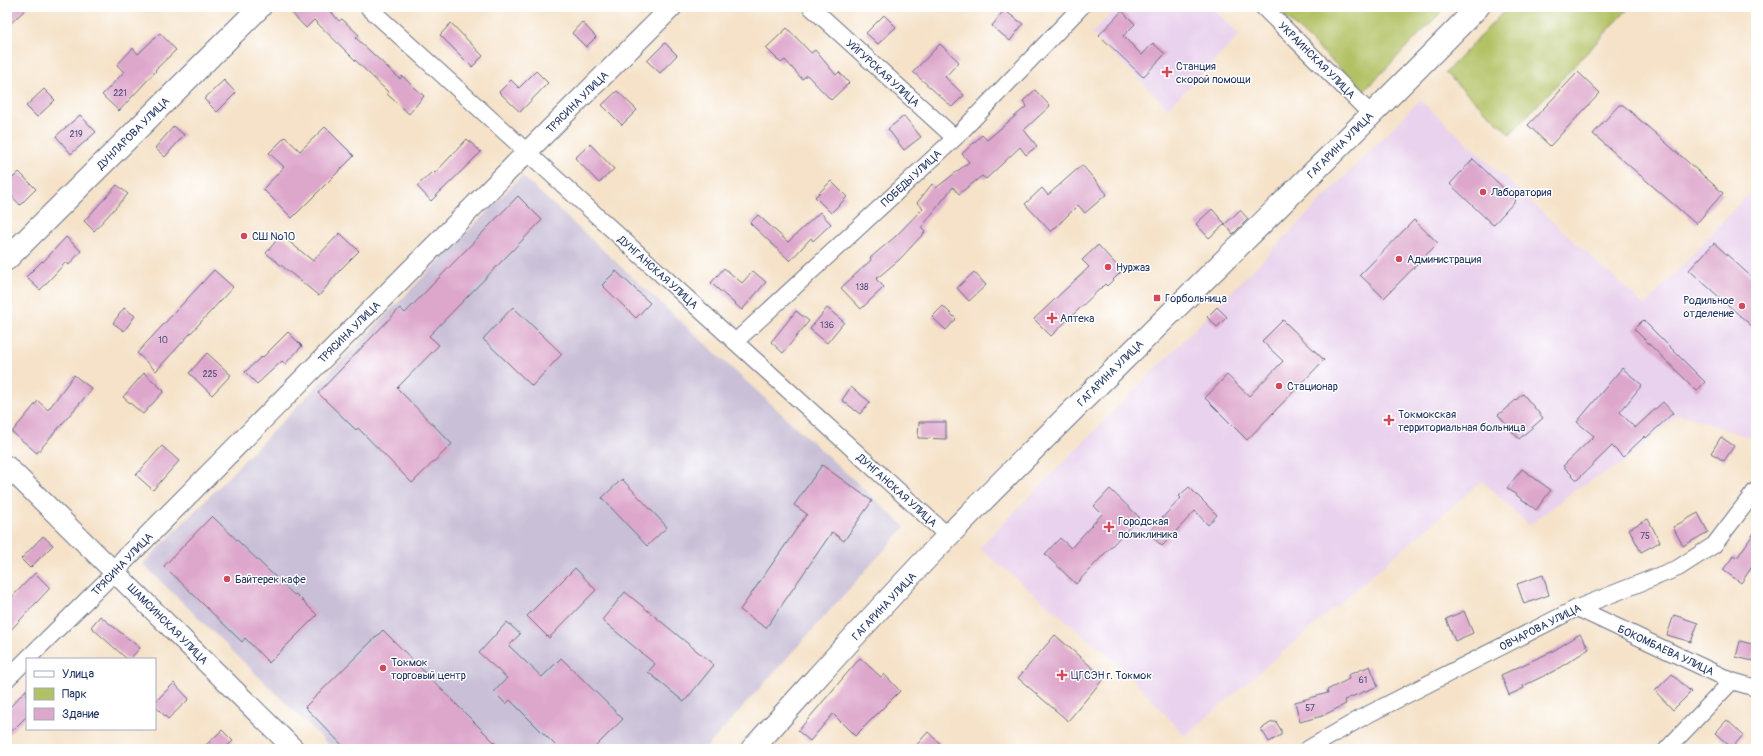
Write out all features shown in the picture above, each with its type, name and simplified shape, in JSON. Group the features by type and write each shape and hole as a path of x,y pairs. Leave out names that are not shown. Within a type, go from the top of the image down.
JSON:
{"main road":[{"name":"ДУНЛАРОВА УЛИЦА","path":"7,259 260,7"},
{"name":"ГАГАРИНА УЛИЦА","path":"752,749 948,536 1122,360 1478,7"}],"street":[{"name":"ДУНГАНСКАЯ УЛИЦА","path":"368,7 948,536"},
{"name":"ТРЯСИНА УЛИЦА","path":"28,658 115,572 124,560 526,152 672,7"},
{"name":"УЙГУРСКАЯ УЛИЦА","path":"811,7 955,138"},
{"name":"ПОБЕДЫ УЛИЦА","path":"735,342 955,138 1081,7"},
{"name":"УКРАИНСКАЯ УЛИЦА","path":"1263,7 1371,114"},
{"name":"ШАМСИНСКАЯ УЛИЦА","path":"7,466 294,749"},
{"name":"ОВЧАРОВА УЛИЦА","path":"1308,749 1363,717 1577,608 1678,568 1714,545 1756,490"},
{"name":"БОКОМБАЕВА УЛИЦА","path":"1577,608 1732,681 1756,688"},
{"name":"ТРЯСИНА УЛИЦА","path":"7,679 26,660"},
{"path":"1667,749 1732,681"}],"shaded area":[{"name":"Станция скорой помощи","path":"1118,7 1211,7 1240,35 1168,108 1092,33"},
{"name":"Токмокская территориальная больница","path":"1420,100 1645,306 1748,194 1756,202 1756,436 1754,439 1679,414 1619,466 1579,487 1529,525 1482,481 1185,736 1122,667 979,548"},
{"path":"522,176 905,527 705,749 333,749 143,564"}],"green space":[{"path":"1275,7 1446,7 1364,91"},
{"path":"1508,7 1630,7 1510,134 1445,73"}],"building":[{"path":"7,7 28,7 7,27"},
{"path":"286,7 327,7 339,21 342,19 359,35 356,38 400,79 402,76 424,96 409,114 387,94 388,92 314,20 306,28"},
{"path":"1004,10 1023,24 1010,41 992,26"},
{"path":"1122,11 1135,24 1123,36 1142,55 1153,43 1165,54 1143,77 1099,35"},
{"path":"884,15 896,27 878,44 866,33"},
{"path":"582,22 596,37 586,47 572,33"},
{"path":"451,23 483,56 472,67 440,35"},
{"path":"787,28 811,53 815,50 836,75 839,72 849,83 831,100 807,75 802,79 785,60 781,63 766,48"},
{"path":"160,33 176,50 155,70 156,71 119,111 102,95 124,72 117,65 133,48 138,54"},
{"path":"665,43 677,55 660,73 647,61"},
{"path":"940,44 959,62 945,77 964,95 952,107 913,72"},
{"path":"536,71 548,83 520,112 499,92 511,80 519,88"},
{"path":"1578,72 1600,93 1550,146 1528,125"},
{"path":"224,80 236,93 217,112 204,99"},
{"path":"44,89 55,100 37,117 26,106"},
{"path":"1035,90 1050,106 1024,130 1037,146 1026,155 1020,147 986,179 982,176 959,194 953,187 921,228 925,232 900,259 876,279 884,287 861,309 841,288 871,260 870,258 896,236 923,208 917,203 932,184 936,188 969,162 962,154 982,135 987,140 1027,106 1023,101"},
{"path":"617,91 637,110 622,125 602,105"},
{"path":"1619,105 1623,105 1723,193 1696,224 1593,134"},
{"path":"80,115 96,132 71,154 56,136"},
{"path":"904,116 921,137 904,150 888,129"},
{"path":"174,126 184,135 165,157 155,148"},
{"path":"325,127 354,156 292,218 263,189 284,167 269,153 285,137 300,151"},
{"path":"467,139 481,152 431,201 417,186 433,171 435,173"},
{"path":"590,144 614,169 599,183 575,158"},
{"name":"Лаборатория","path":"1473,159 1516,200 1493,225 1450,184"},
{"path":"1082,165 1107,194 1085,213 1078,205 1051,232 1025,204 1042,188 1048,195"},
{"path":"19,172 36,189 20,205 7,191 7,184"},
{"path":"831,181 847,197 831,213 815,197"},
{"path":"117,185 128,194 94,231 84,221"},
{"path":"518,196 542,220 429,336 439,345 397,388 452,444 412,483 358,428 356,430 318,393 400,308 405,313"},
{"path":"1212,209 1225,224 1209,238 1196,224"},
{"path":"1240,210 1248,219 1233,234 1225,224"},
{"path":"820,212 831,224 813,241 811,238 790,261 750,223 758,215 788,242"},
{"name":"Администрация","path":"1414,220 1438,243 1384,298 1360,275"},
{"path":"340,233 359,251 339,271 319,296 266,253 281,235 313,261"},
{"path":"66,237 81,251 69,265 66,262 40,290 26,277 42,261 43,262"},
{"name":"Родильное отделение","path":"1714,243 1756,281 1756,330 1689,270"},
{"path":"1098,245 1122,271 1107,286 1105,284 1051,336 1034,319 1089,267 1082,260"},
{"path":"724,268 742,283 753,271 766,282 742,310 711,283"},
{"path":"214,270 233,287 156,371 137,353"},
{"path":"616,271 650,303 636,318 602,285"},
{"path":"974,272 986,285 969,301 957,288"},
{"path":"943,306 956,319 946,330 932,317"},
{"path":"513,307 562,354 532,386 483,339"},
{"path":"1217,307 1227,317 1217,327 1207,317"},
{"path":"124,308 135,316 124,331 113,323"},
{"path":"827,308 844,322 827,343 810,329"},
{"path":"796,311 809,321 783,353 771,342"},
{"name":"Cтационар","path":"1283,320 1324,360 1247,440 1205,398 1227,375 1249,396 1283,361 1262,341"},
{"path":"1643,320 1705,382 1697,391 1634,329"},
{"path":"288,332 302,346 285,364 282,361 257,384 245,372 261,357 262,358"},
{"path":"207,353 231,375 212,395 189,373"},
{"path":"1622,368 1642,385 1620,412 1635,428 1663,402 1673,413 1646,438 1645,436 1623,457 1612,446 1577,480 1563,466 1594,436 1577,422"},
{"path":"144,373 164,391 143,414 123,397"},
{"path":"74,375 92,389 37,453 12,432 38,401 48,410"},
{"path":"851,387 870,402 860,414 842,400"},
{"path":"1523,394 1543,418 1519,439 1498,415"},
{"path":"919,422 946,422 946,439 918,438"},
{"path":"1721,437 1734,446 1724,461 1711,453"},
{"path":"162,446 179,461 153,490 136,475"},
{"path":"822,465 872,501 844,541 832,532 766,628 740,610 807,514 794,505"},
{"path":"1522,469 1551,490 1536,510 1507,488"},
{"path":"622,479 667,527 647,546 602,498"},
{"path":"1189,487 1217,515 1208,525 1195,511 1162,546 1148,533 1181,498 1179,496"},
{"name":"Городская поликлиника","path":"1110,489 1139,517 1076,584 1045,554 1060,538 1071,548 1102,514 1094,506"},
{"path":"1698,513 1708,532 1683,546 1673,527"},
{"name":"Байтерек кафе","path":"212,516 294,595 296,594 317,615 269,663 245,638 242,642 164,566"},
{"path":"1648,519 1660,542 1641,552 1629,529"},
{"path":"1756,530 1756,561 1741,583 1723,570 1734,555 1737,558"},
{"path":"43,536 53,545 30,568 21,559"},
{"path":"575,568 596,590 549,638 527,616"},
{"path":"35,573 50,588 7,634 7,602"},
{"path":"1543,575 1549,595 1524,604 1517,584"},
{"path":"625,592 714,665 684,702 648,672 655,664 602,620"},
{"path":"1464,611 1473,633 1455,641 1446,619"},
{"path":"1674,615 1698,623 1691,642 1667,635"},
{"path":"100,616 140,648 131,658 126,658 91,627"},
{"path":"507,622 520,634 509,646 542,677 561,658 623,719 593,749 559,749 510,700 506,704 494,692 507,678 479,653"},
{"name":"Токмок торговый центр","path":"383,630 501,749 346,749 305,707"},
{"path":"1580,634 1589,649 1554,671 1523,686 1524,688 1509,695 1501,675 1553,651"},
{"path":"1055,635 1104,678 1068,721 1018,678"},
{"path":"1740,641 1756,645 1753,661 1736,657"},
{"path":"860,658 881,677 884,674 900,691 855,736 833,714 810,741 798,731"},
{"path":"1370,666 1378,686 1344,700 1346,704 1322,716 1300,722 1295,702 1328,693 1327,690 1349,679 1348,675"},
{"path":"1672,674 1691,692 1673,710 1655,691"},
{"path":"174,683 189,699 168,719 156,707 156,701"},
{"path":"26,690 26,717 7,736 7,710"},
{"path":"1727,720 1743,735 1732,748 1715,733"},
{"path":"1272,722 1276,722 1281,730 1281,735 1269,742 1261,729"},
{"path":"222,730 233,741 224,749 202,749"},
{"path":"928,732 946,749 913,749"}],"place":[{"name":"Станция скорой помощи","path":"1167,72"},
{"name":"Лаборатория","path":"1483,192"},
{"name":"СШ №10","path":"244,236"},
{"name":"Администрация","path":"1399,259"},
{"name":"Нуржаз","path":"1108,267"},
{"name":"Горбольница","path":"1157,298"},
{"name":"Родильное отделение","path":"1742,306"},
{"name":"Аптека","path":"1052,318"},
{"name":"Cтационар","path":"1279,386"},
{"name":"Токмокская территориальная больница","path":"1389,420"},
{"name":"Городская поликлиника","path":"1109,527"},
{"name":"Байтерек кафе","path":"227,579"},
{"name":"Токмок торговый центр","path":"383,668"},
{"name":"ЦГСЭН г. Токмок","path":"1062,675"}]}
